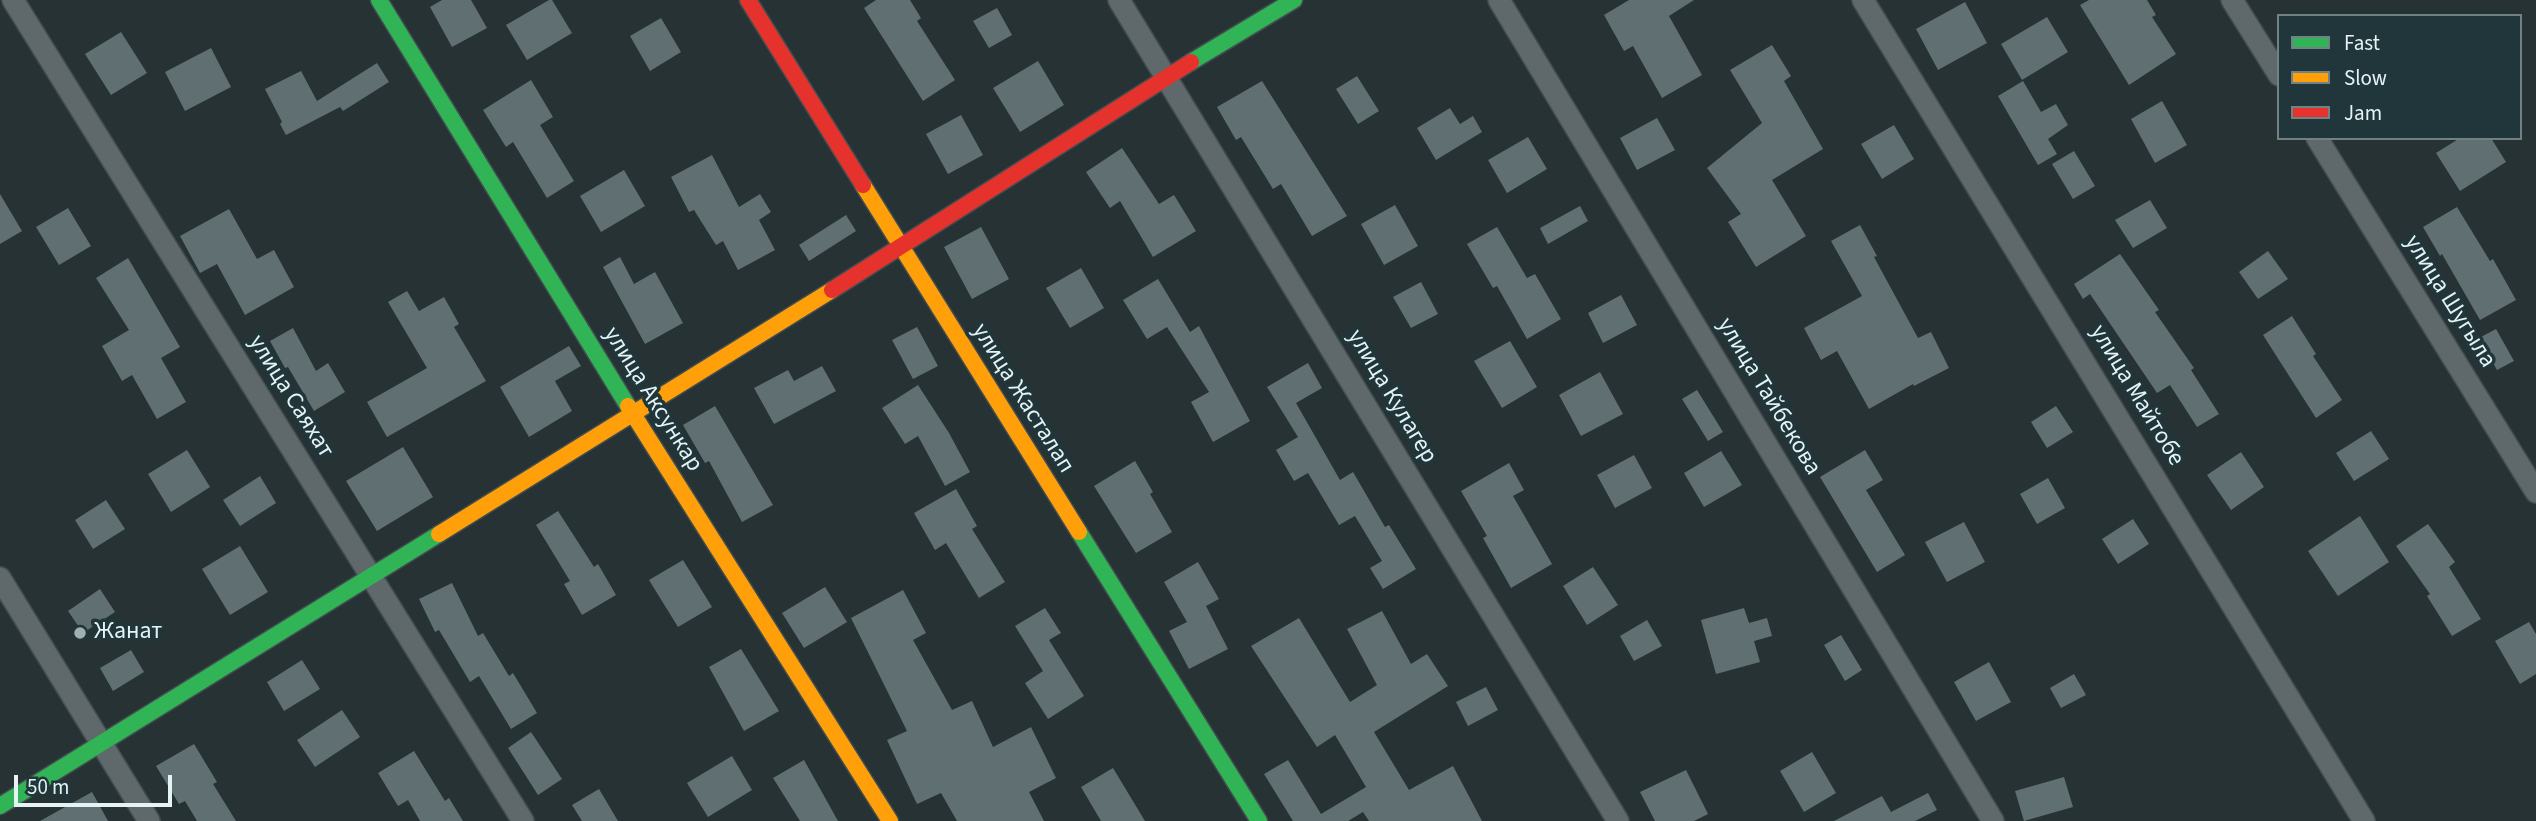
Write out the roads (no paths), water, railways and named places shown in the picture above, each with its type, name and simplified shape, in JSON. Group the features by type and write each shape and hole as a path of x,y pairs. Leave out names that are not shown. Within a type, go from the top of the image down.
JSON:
{"street":[{"name":"улица Саяхат","path":"13,0 523,821"},
{"name":"улица Аксункар","path":"379,0 633,414 890,821"},
{"name":"улица Жасталап","path":"748,0 1259,821"},
{"name":"улица Кулагер","path":"1119,0 1618,821"},
{"path":"0,806 901,247 1166,77 1294,0"},
{"name":"улица Тайбекова","path":"1499,0 1993,821"},
{"name":"улица Майтобе","path":"1863,0 2364,821"},
{"path":"2232,0 2277,72"},
{"name":"улица Шугыла","path":"2319,140 2536,492"},
{"path":"0,578 149,821"}],"place":[{"name":"Жанат","path":"80,633"}]}
